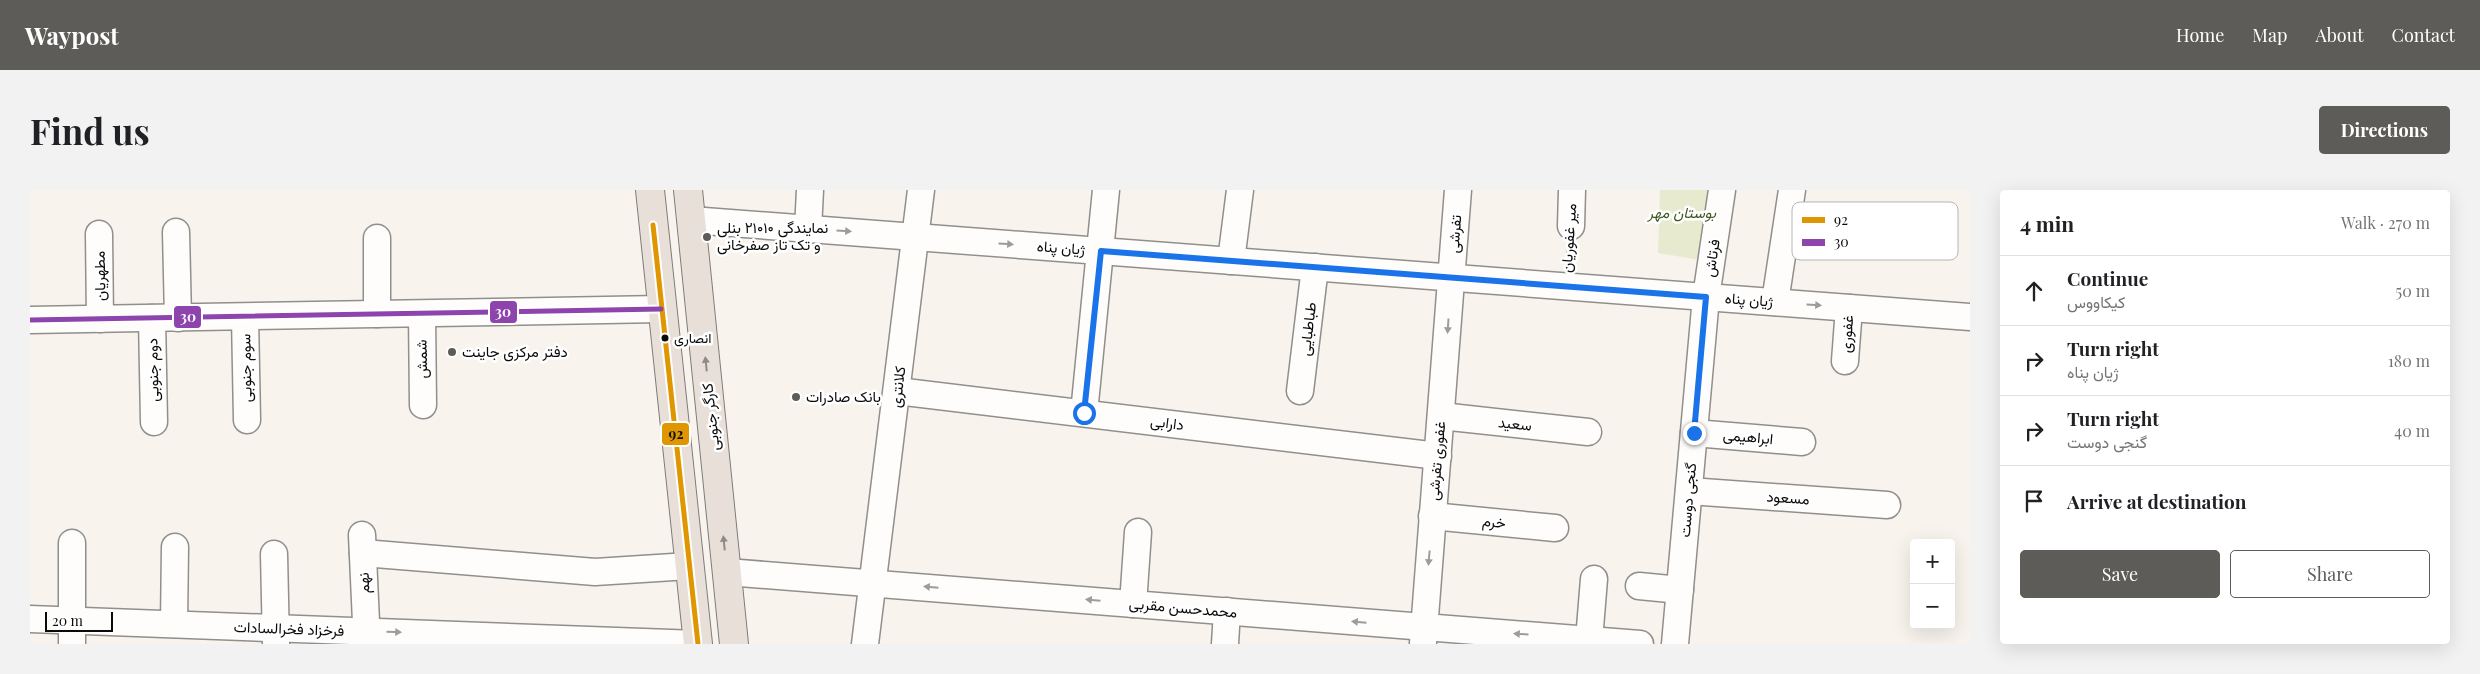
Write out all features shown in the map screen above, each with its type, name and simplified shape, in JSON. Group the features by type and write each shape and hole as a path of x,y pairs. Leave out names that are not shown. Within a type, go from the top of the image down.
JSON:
{"main road":[{"path":"650,190 698,644"},
{"name":"کارگر جنوبی","path":"688,190 734,644"}],"street":[{"path":"808,229 810,190"},
{"name":"کلانتری","path":"865,644 922,190"},
{"path":"1084,413 1106,190"},
{"path":"1231,261 1240,190"},
{"name":"تفرشی","path":"1452,278 1458,190"},
{"name":"میر غفوریان","path":"1571,226 1572,190"},
{"name":"فرتاش","path":"1706,297 1722,190"},
{"path":"1775,302 1792,190"},
{"name":"ژیان پناه","path":"691,220 1970,317"},
{"path":"176,232 178,318"},
{"name":"مطهریان","path":"99,234 100,319"},
{"path":"377,238 377,314"},
{"name":"طباطبایی","path":"1300,391 1316,267"},
{"name":"غفوری تفرشی","path":"1423,635 1452,278"},
{"name":"گنجی دوست","path":"1675,644 1706,297"},
{"name":"غفوری","path":"1845,361 1849,308"},
{"path":"30,320 662,309"},
{"name":"شمش","path":"422,314 422,405"},
{"name":"سوم جنوبی","path":"245,317 247,420"},
{"name":"دوم جنوبی","path":"152,318 154,422"},
{"name":"دارابی","path":"897,391 1438,456"},
{"name":"سعید","path":"1441,416 1588,432"},
{"name":"ابراهیمی","path":"1694,433 1802,442"},
{"name":"مسعود","path":"1688,491 1887,505"},
{"name":"خرم","path":"1432,516 1555,528"},
{"path":"1133,604 1138,532"},
{"path":"72,543 72,632"},
{"name":"نهم","path":"367,638 362,544 595,572 689,566"},
{"path":"174,624 175,547"},
{"path":"274,554 276,636"},
{"name":"محمدحسن مقربی","path":"727,572 1227,611 1423,635 1640,644"},
{"path":"1573,641 1594,579"},
{"path":"1639,586 1680,590"},
{"path":"1225,644 1227,611"},
{"name":"فرخزاد فخرالسادات","path":"30,619 72,632 142,634 174,624 211,635 698,644"}],"path":[{"name":"میر غفوریان","path":"1565,286 1571,226"}],"green space":[{"name":"بوستان مهر","path":"1660,190 1709,190 1700,260 1658,253"}],"transit line":[{"name":"92","path":"653,225 698,644"},
{"name":"30","path":"30,320 661,309"}],"place":[{"name":"نمایندگی ۲۱۰۱۰ بنلی و تک تاز صفرخانی","path":"707,237"},
{"name":"انصاری","path":"665,338"},
{"name":"دفتر مرکزی جاینت","path":"452,352"},
{"name":"بانک صادرات","path":"796,397"}],"route":[{"path":"1084,413 1101,251 1706,297 1694,433"}]}
